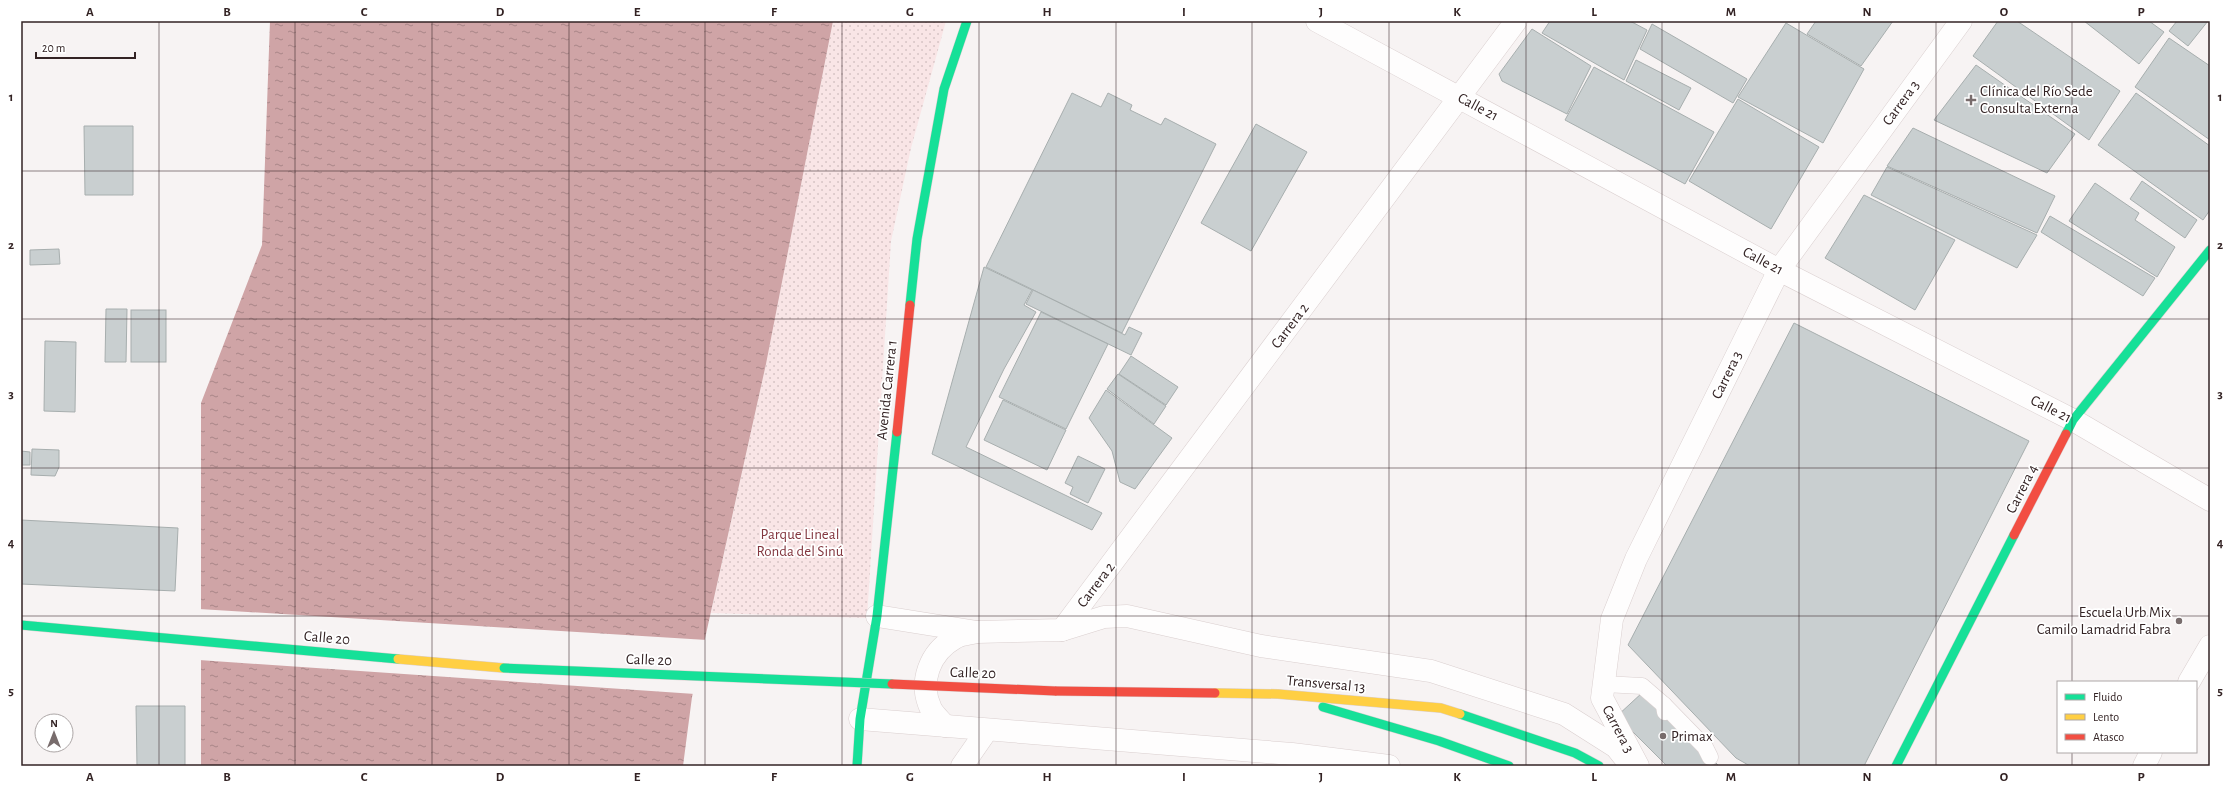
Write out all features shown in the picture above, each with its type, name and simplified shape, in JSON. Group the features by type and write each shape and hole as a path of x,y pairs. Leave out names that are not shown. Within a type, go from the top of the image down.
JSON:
{"main road":[{"name":"Avenida Carrera 1","path":"857,766 860,718 877,616 917,239 944,89 967,21"},
{"name":"Carrera 4","path":"1896,766 2073,420 2210,250"},
{"name":"Calle 20","path":"21,626 504,668 1055,690 1278,694"},
{"name":"Transversal 13","path":"1278,694 1439,741 1509,766"},
{"name":"Transversal 13","path":"1278,694 1442,708 1575,753 1599,766"},
{"path":"1439,741 1454,758"}],"street":[{"name":"Calle 21","path":"1317,21 1461,97 1779,270 2073,420 2210,500"},
{"name":"Carrera 2","path":"1062,630 1461,97 1516,21"},
{"name":"Carrera 3","path":"1638,766 1603,702 1612,619 1636,559 1779,270 1961,21"},
{"path":"877,616 977,632 1062,630 1104,617 1127,616 1261,646 1430,671 1564,714 1616,747 1631,766"},
{"path":"945,726 931,709 925,688 928,668 939,649 956,637 977,632"},
{"path":"2190,681 2210,646"},
{"path":"860,718 987,730 1292,754 1389,766"},
{"path":"962,766 987,730"},
{"path":"2144,766 2150,753"}],"lane":[{"path":"1604,684 1642,686 1705,746 1710,757"}],"green space":[{"name":"Parque Lineal Ronda del Sinú","path":"833,21 946,21 911,148 891,241 867,618 711,613 766,364"}],"water":[{"path":"270,21 833,21 766,364 692,697 683,766 201,766 201,403 262,245"}],"pier":[{"path":"199,609 707,640 695,694 199,660"}],"building":[{"path":"1550,21 1630,21 1647,30 1624,80 1542,33"},
{"path":"1816,21 1893,21 1861,66 1807,34"},
{"path":"1998,21 2017,21 2120,91 2089,140 1973,56"},
{"path":"2084,21 2149,21 2164,32 2139,64"},
{"path":"2177,21 2208,21 2188,46 2169,31"},
{"path":"1786,23 1864,69 1823,143 1738,97"},
{"path":"1652,24 1747,79 1733,103 1640,49"},
{"path":"1532,29 1591,66 1567,114 1502,81 1499,74"},
{"path":"2169,38 2210,66 2210,140 2135,87"},
{"path":"1636,60 1691,88 1679,110 1626,81"},
{"path":"1976,65 2075,134 2047,173 1934,120"},
{"path":"1594,67 1714,132 1685,184 1565,120"},
{"path":"1072,93 1101,107 1108,93 1132,105 1130,110 1161,125 1165,118 1216,144 1122,333 986,267"},
{"path":"2136,93 2210,146 2210,210 2203,220 2098,145"},
{"path":"1738,99 1819,147 1771,229 1689,181"},
{"path":"1256,124 1307,152 1251,251 1201,223"},
{"path":"84,126 133,126 133,195 85,195"},
{"path":"1913,128 2055,196 2037,233 1887,166"},
{"path":"1887,167 2037,235 2017,268 1871,195"},
{"path":"2142,181 2197,220 2185,238 2130,199"},
{"path":"2095,183 2139,213 2135,220 2175,247 2157,277 2069,221"},
{"path":"1864,195 1955,240 1915,310 1825,258"},
{"path":"2050,216 2155,278 2143,296 2041,232"},
{"path":"59,249 60,264 30,265 30,250"},
{"path":"984,267 1032,290 1024,305 1036,312 1004,369 966,447 1102,513 1092,530 932,454"},
{"path":"1033,290 1125,335 1129,327 1142,333 1131,355 1026,304"},
{"path":"106,309 127,309 126,362 105,362"},
{"path":"131,310 166,310 166,362 131,362"},
{"path":"1041,312 1108,344 1066,429 999,397"},
{"path":"1794,323 2029,441 1864,766 1750,766 1736,758 1628,645"},
{"path":"45,341 76,342 75,412 44,411"},
{"path":"1131,356 1178,387 1166,405 1119,374"},
{"path":"1118,374 1166,406 1154,424 1107,389"},
{"path":"1106,390 1172,438 1135,489 1120,482 1112,451 1089,418"},
{"path":"1003,400 1066,430 1047,470 984,440"},
{"path":"32,449 59,450 59,467 55,476 31,475"},
{"path":"21,451 30,452 30,465 21,465"},
{"path":"1078,456 1105,469 1088,503 1070,494 1073,487 1065,483"},
{"path":"21,520 178,528 175,591 21,584"},
{"name":"Primax","path":"1643,692 1719,766 1667,766 1617,716"},
{"path":"136,706 185,706 185,766 137,766"}],"traffic: fast":[{"path":"910,305 917,239 944,89 967,21"},
{"path":"2066,434 2073,420 2210,250"},
{"path":"857,766 860,719 877,616 897,432"},
{"path":"1896,766 2014,535"},
{"path":"21,625 398,659"},
{"path":"504,668 892,684"},
{"path":"1323,707 1439,741 1509,766"},
{"path":"1460,714 1575,753 1599,766"}],"traffic: slow":[{"path":"398,659 504,668"},
{"path":"1215,693 1278,694 1441,708 1460,714"}],"traffic: jam":[{"path":"897,432 910,305"},
{"path":"2014,535 2066,434"},
{"path":"892,684 1055,691"},
{"path":"1055,691 1215,693"}],"place":[{"name":"Clínica del Río Sede Consulta Externa","path":"1971,100"},
{"name":"Escuela Urb Mix Camilo Lamadrid Fabra","path":"2179,621"},
{"name":"Primax","path":"1663,736"}]}
